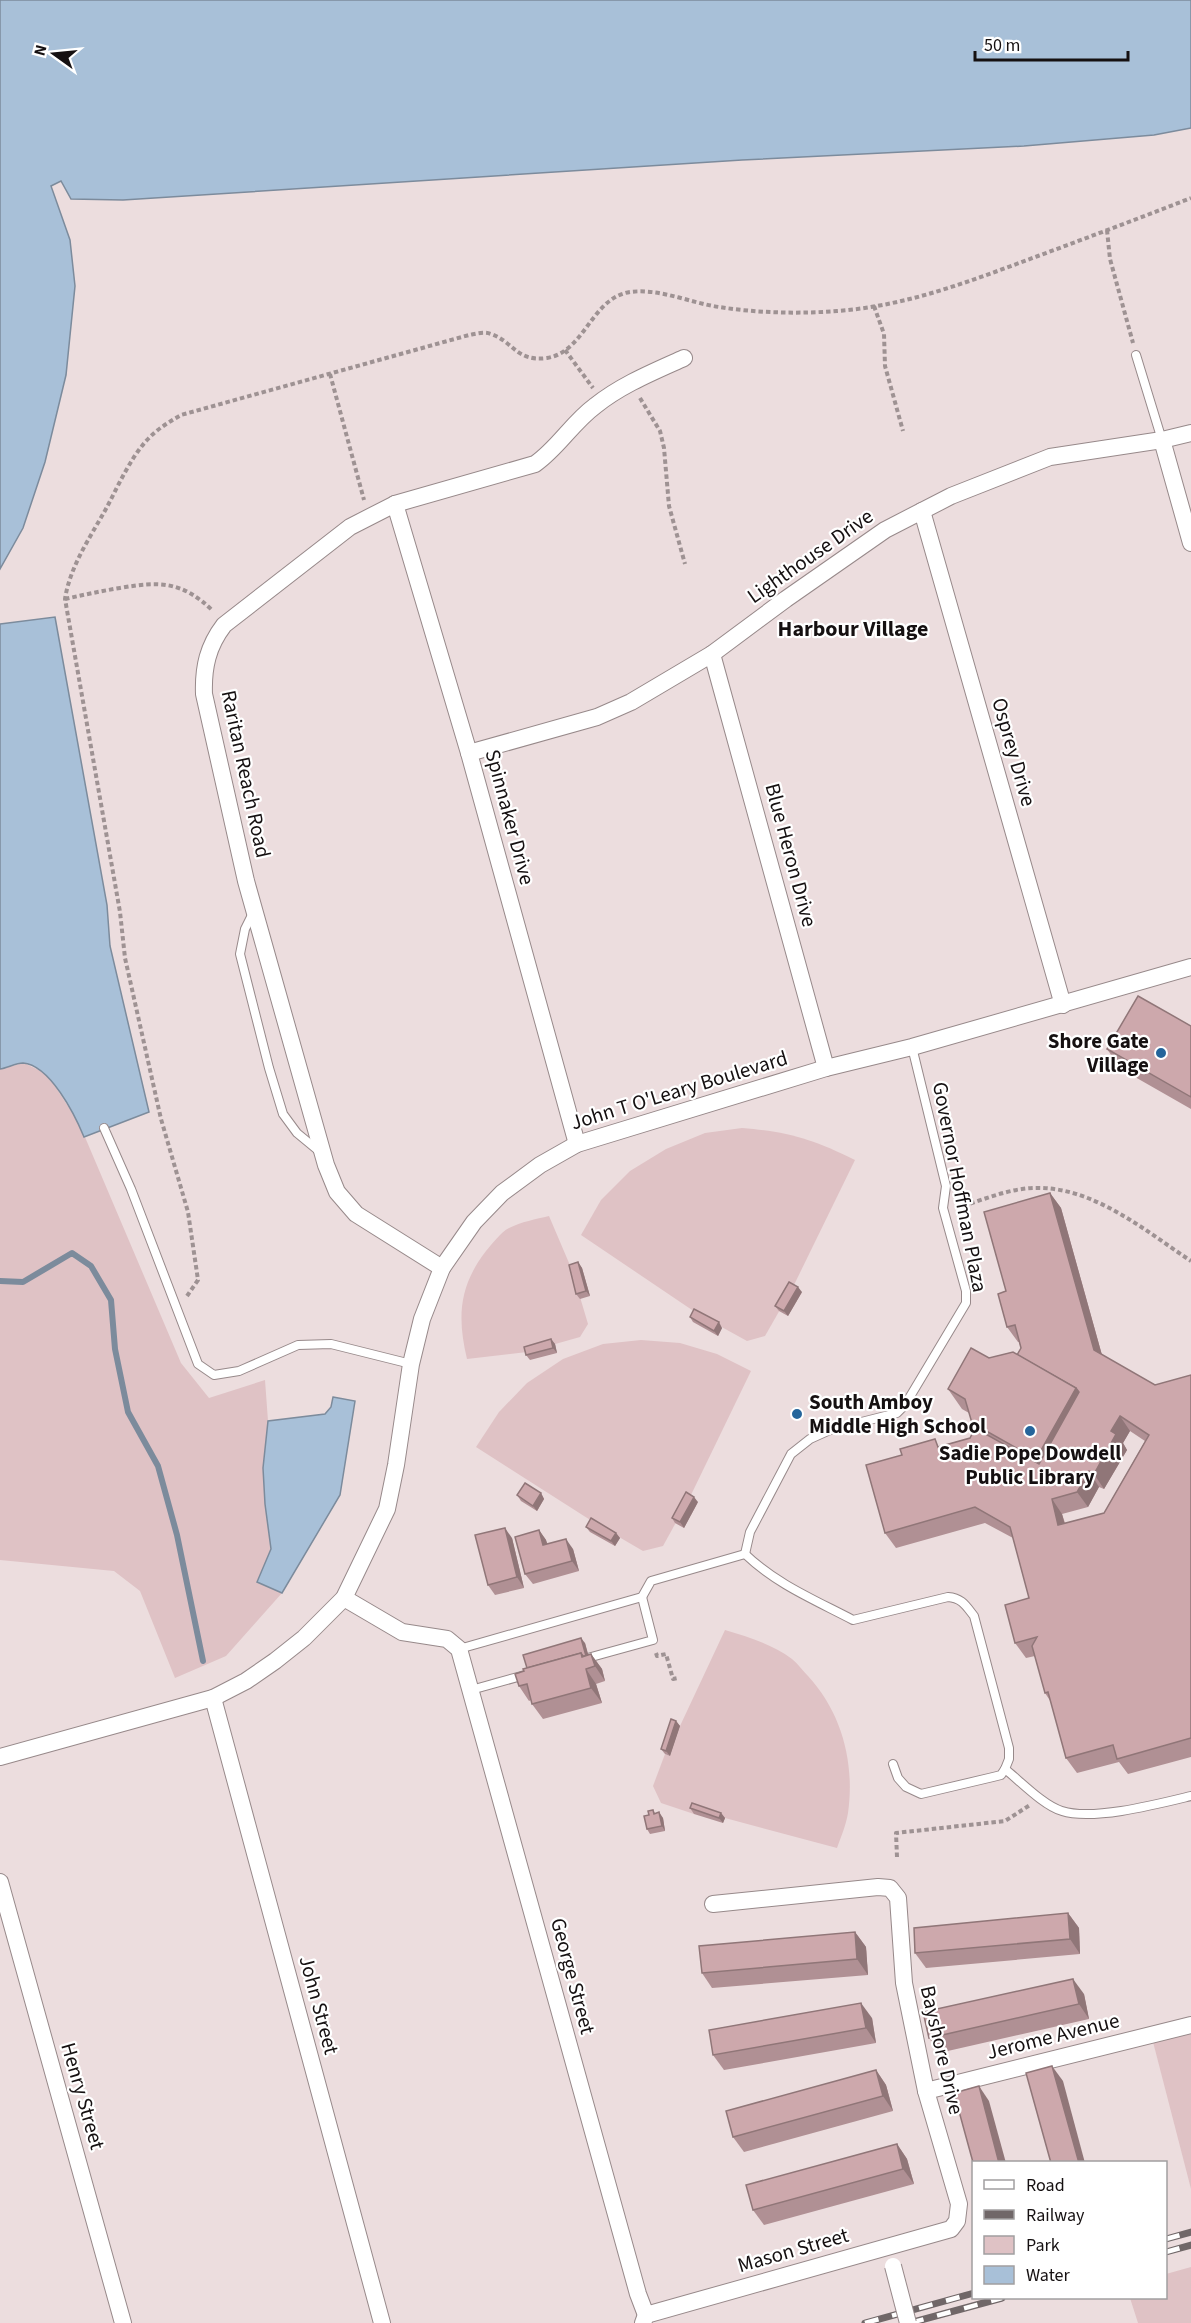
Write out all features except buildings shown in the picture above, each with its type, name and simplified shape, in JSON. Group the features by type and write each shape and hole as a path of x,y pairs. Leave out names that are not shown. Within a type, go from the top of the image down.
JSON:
{"street":[{"name":"Raritan Reach Road","path":"442,1268 356,1214 338,1192 323,1154 254,911 204,694 203,674 207,656 213,639 227,623 350,527 395,504 535,464 544,458 570,427 602,401 631,382 684,358"},
{"name":"Lighthouse Drive","path":"469,753 606,713 631,702 712,654 885,530 951,496 1050,458 1162,440 1191,433"},
{"path":"1162,440 1191,543"},
{"name":"Spinnaker Drive","path":"395,504 469,753 577,1144"},
{"name":"Osprey Drive","path":"922,511 1063,1005"},
{"name":"Blue Heron Drive","path":"712,654 826,1068"},
{"name":"John T O'Leary Boulevard","path":"0,1757 213,1698 246,1681 274,1661 304,1638 344,1598 387,1509 411,1364 422,1319 442,1268 474,1222 502,1193 540,1165 577,1144 826,1068 912,1047 1191,967"},
{"path":"344,1598 402,1632 447,1639 459,1648"},
{"name":"George Street","path":"459,1648 645,2319"},
{"name":"John Street","path":"213,1698 382,2323"},
{"name":"Henry Street","path":"0,1882 123,2323"},
{"name":"Bayshore Drive","path":"713,1904 878,1887 890,1888 898,1898 904,1983 926,2091 959,2204 957,2221"},
{"name":"Jerome Avenue","path":"926,2091 1191,2025"},
{"name":"Mason Street","path":"645,2319 951,2229 957,2221"},
{"path":"887,2246 908,2323"}],"lane":[{"path":"1136,355 1162,440"},
{"path":"254,911 245,929 240,954 269,1068 283,1114 297,1133 323,1154"},
{"name":"Governor Hoffman Plaza","path":"745,1554 750,1532 791,1454 810,1439 830,1430 897,1413 905,1406 966,1303 966,1291 944,1212 946,1186 912,1047"},
{"path":"104,1128 131,1189 198,1364 214,1375 239,1371 298,1345 331,1344 411,1364"},
{"path":"579,1660 653,1640 642,1597 651,1581 745,1554 762,1570 784,1584 853,1620 948,1597 957,1598 963,1602 974,1617 1007,1734 1009,1759 1001,1775 921,1794 906,1788 898,1778 893,1764"},
{"path":"459,1648 642,1597"},
{"path":"471,1689 531,1673"},
{"path":"1005,1769 1059,1811 1078,1815 1154,1805 1191,1796"}],"path":[{"path":"177,1311 198,1280 190,1224 156,1098 125,958 118,900 65,599 67,586 76,563 132,461 148,439 181,415 480,333 491,334 513,350 531,358 552,357 565,350 607,302 631,292 653,293 720,307 800,313 839,311 913,299 971,281 1191,198"},
{"path":"1107,230 1110,259 1136,355"},
{"path":"874,306 884,334 885,366 903,431"},
{"path":"565,350 602,401"},
{"path":"330,374 359,487 370,517"},
{"path":"631,382 660,431 664,448 669,506 685,564"},
{"path":"65,599 147,583 162,583 188,591 227,623"},
{"path":"944,1212 1021,1189 1048,1188 1080,1194 1130,1220 1191,1261"},
{"path":"653,1640 657,1656 666,1654 673,1679 678,1678"},
{"path":"897,1857 897,1833 1005,1821 1030,1804"}],"green space":[{"path":"24,1063 47,1074 79,1123 181,1363 209,1398 265,1380 268,1421 263,1468 271,1549 257,1581 282,1593 226,1656 175,1678 140,1591 114,1571 0,1560 0,1069"},
{"path":"742,1128 800,1138 855,1160 793,1287 765,1336 747,1341 698,1314 581,1235 601,1200 630,1171 666,1149 705,1133"},
{"path":"549,1216 572,1270 588,1324 580,1337 527,1352 467,1359 461,1316 465,1289 477,1264 506,1230 524,1222"},
{"path":"641,1340 680,1343 717,1354 751,1371 690,1497 663,1546 643,1551 476,1447 499,1412 527,1383 563,1359 603,1344"},
{"path":"725,1630 768,1645 792,1659 820,1690 830,1706 847,1757 850,1794 845,1826 837,1848 696,1808 694,1814 661,1803 653,1786 665,1754 670,1756 680,1726"},
{"path":"1191,2030 1191,2189 1152,2038"},
{"path":"1191,2267 1191,2323 1138,2323 1130,2299 1167,2299 1167,2274"}],"water":[{"path":"0,0 1191,0 1191,128 1154,135 1024,146 742,160 123,200 71,199 61,181 51,186 70,240 75,286 66,375 45,462 23,528 0,569"},
{"path":"55,617 107,905 110,946 149,1112 84,1137 60,1092 43,1072 23,1063 0,1069 0,624"},
{"path":"333,1397 355,1401 340,1495 282,1593 257,1582 271,1549 263,1468 268,1421 325,1414 331,1407"}],"waterway":[{"path":"0,1281 23,1282 72,1253 91,1266 111,1300 115,1349 128,1412 158,1466 177,1535 203,1661"}],"railway":[{"path":"1167,2239 1191,2232"},
{"path":"1167,2252 1191,2245"},
{"path":"865,2323 972,2294"},
{"path":"910,2323 998,2299"}],"place":[{"name":"Shore Gate Village","path":"1161,1053"},
{"name":"South Amboy Middle High School","path":"797,1414"},
{"name":"Sadie Pope Dowdell Public Library","path":"1030,1431"}],"district":[{"name":"Harbour Village","path":"853,628"}]}
